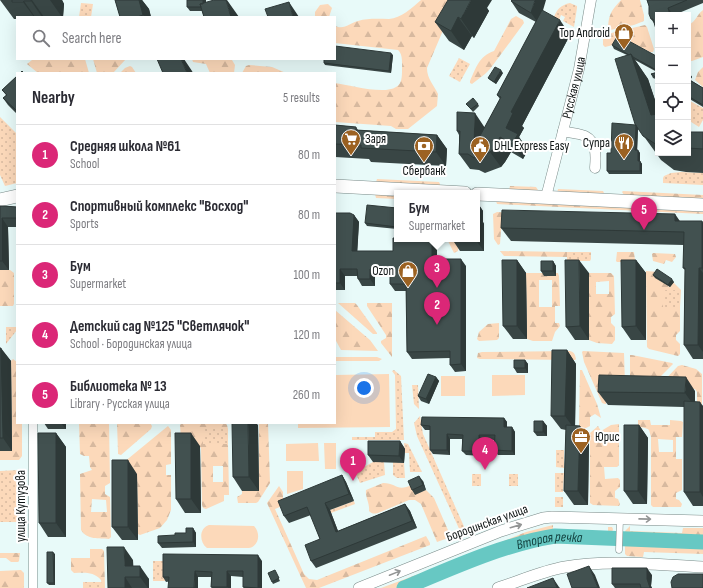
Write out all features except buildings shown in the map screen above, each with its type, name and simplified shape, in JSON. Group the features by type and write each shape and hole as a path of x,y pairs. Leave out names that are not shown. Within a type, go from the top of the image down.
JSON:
{"main road":[{"path":"336,186 409,190"},
{"path":"480,194 703,205"},
{"path":"0,200 16,196"},
{"name":"Бородинская улица","path":"359,588 501,531 543,518 620,518 703,521"},
{"path":"498,588 559,569 582,565 611,563 703,567"}],"street":[{"name":"Русская улица","path":"546,197 579,70 592,0"},
{"path":"563,131 585,136 594,144 596,160 595,168"},
{"name":"улица Кутузова","path":"33,424 33,588"},
{"path":"619,550 620,518"}],"green space":[{"path":"421,0 456,0 427,68 429,79 438,94 437,106 408,129 396,129 391,126 336,122 336,83 375,90 391,89 398,86 401,82 402,65 400,52 398,50 336,43 336,26 344,27 366,19 389,19 398,17"},
{"path":"621,0 640,0 644,21 634,25 610,30 608,27 610,15"},
{"path":"81,3 93,4 91,16 79,16"},
{"path":"570,3 577,6 574,27 563,21 565,17 561,15 559,20 554,17 560,8"},
{"path":"328,4 332,8 329,16 315,16 315,12 320,5"},
{"path":"703,10 703,57 691,61 691,23"},
{"path":"516,16 523,20 524,23 490,69 472,84 470,83 476,67 481,59 494,51 511,19"},
{"path":"645,25 654,49 653,52 650,52 621,37 613,45 605,47 603,45 603,38 607,34"},
{"path":"459,58 470,64 460,82 449,76"},
{"path":"32,60 85,60 89,72 37,72 27,64"},
{"path":"93,60 125,60 114,72 97,72"},
{"path":"192,60 232,60 235,65 234,72 210,72 206,64 193,62"},
{"path":"130,66 135,72 121,72"},
{"path":"246,66 272,67 284,72 243,72"},
{"path":"703,67 703,87 695,80 698,72"},
{"path":"691,102 703,108 703,120 699,127 691,122"},
{"path":"0,117 16,133 16,183 5,186 0,175"},
{"path":"671,173 703,173 703,185 663,183 664,176"},
{"path":"377,179 439,182 440,186 376,182"},
{"path":"510,186 536,187 538,191 509,190"},
{"path":"558,189 603,191 605,195 557,193"},
{"path":"622,192 703,195 703,199 624,195"},
{"path":"375,194 394,195 394,199 376,198"},
{"path":"496,201 703,210 703,214 497,204"},
{"path":"497,212 517,213 502,218 500,244 498,245 494,239 493,214"},
{"path":"448,242 459,242 458,251 454,253"},
{"path":"500,251 567,252 567,257 504,256"},
{"path":"567,252 591,252 591,259 590,261 567,261"},
{"path":"617,252 634,252 634,262 617,262"},
{"path":"653,253 675,254 676,257 672,262 666,260 664,264 653,261"},
{"path":"0,270 10,270 14,273 13,306 0,306"},
{"path":"646,271 659,272 669,287 673,282 681,290 663,290 663,307 680,307 680,331 676,335 676,340 680,344 680,354 678,356 649,349 647,347"},
{"path":"526,273 544,273 544,276 556,276 556,273 558,273 560,306 555,306 555,323 559,323 560,326 555,332 552,341 533,341 527,339","holes":["539,280 552,280 552,307 539,307"]},
{"path":"589,273 611,273 614,276 615,314 611,317 611,323 615,327 615,340 612,344 597,343 589,340","holes":["609,281 609,294 596,294 596,282"]},
{"path":"663,290 681,290 680,307 663,307"},
{"path":"338,303 355,303 377,334 373,334"},
{"path":"367,303 392,303 392,357 381,343 381,341 386,338 386,335 367,306"},
{"path":"336,311 370,340 378,351 341,350 336,341"},
{"path":"499,323 499,338 497,340 479,341 477,339 479,332 488,324"},
{"path":"6,327 16,327 16,331 6,344"},
{"path":"570,351 575,355 575,360 477,358 478,353 482,352"},
{"path":"583,351 624,353 625,384 606,390 606,404 602,403 584,362"},
{"path":"630,355 673,364 651,386 630,384"},
{"path":"336,357 377,357 382,359 379,361 336,361"},
{"path":"13,359 16,361 16,424 22,424 22,456 19,460 0,460 0,451 12,451 11,361"},
{"path":"682,365 696,369 702,374 702,404 700,405 697,404 697,392 695,389 659,386 678,366"},
{"path":"394,370 401,376 404,440 352,440 352,437 375,437 375,432 392,432 396,429 395,375 392,371"},
{"path":"580,370 582,370 597,404 601,418 595,414 590,417 590,426 582,430 579,427"},
{"path":"389,374 390,427 298,428 298,424 336,424 336,375"},
{"path":"492,375 525,375 525,395 492,396"},
{"path":"441,376 465,376 465,396 441,396"},
{"path":"412,385 418,385 419,409 414,404"},
{"path":"420,416 423,434 466,531 461,533 417,436 414,423"},
{"path":"638,420 650,420 651,425 670,425 670,420 683,422 682,437 676,437 676,459 682,459 682,490 676,493 676,499 682,504 681,507 653,507 651,505 651,437 649,430 647,429 628,427 628,425 638,425","holes":["658,439 673,440 673,452 659,452"]},
{"path":"79,424 109,424 110,483 105,486 105,494 110,497 111,537 109,539 90,537 81,530 80,474 92,470 90,467 89,456 80,454","holes":["92,499 106,500 107,512 91,512"]},
{"path":"117,424 151,424 151,429 121,455 118,454"},
{"path":"181,424 227,425 228,429 203,429 203,444 228,444 229,495 224,495 224,501 206,509 203,508 201,448 198,445 181,439","holes":["213,466 223,466 223,482 213,482"]},
{"path":"259,424 268,424 270,483 258,502 238,503 237,497 242,494 242,491 259,491"},
{"path":"619,424 619,465 617,467 604,467 605,479 618,478 620,480 620,487 615,491 615,498 618,499 620,504 619,506 593,505 590,503 590,433 598,426 601,431 611,425"},
{"path":"168,426 171,430 171,464 166,465 166,475 171,475 171,510 167,520 160,528 140,535 138,534 137,474 118,467"},
{"path":"203,429 228,429 228,444 203,444"},
{"path":"318,443 319,461 286,461 286,444"},
{"path":"324,443 336,443 336,469 325,469"},
{"path":"404,443 408,444 422,472 410,472 409,453 405,453"},
{"path":"556,450 564,450 564,468 556,467"},
{"path":"373,462 384,462 385,475 360,483 355,472"},
{"path":"393,462 404,463 405,478 397,478 393,475"},
{"path":"19,470 20,522 0,522 0,471"},
{"path":"287,471 303,471 303,489 287,494"},
{"path":"555,473 564,473 563,492 555,492"},
{"path":"472,474 481,474 481,486 472,486"},
{"path":"509,474 518,474 518,486 509,486"},
{"path":"338,483 275,509 304,574 309,579 317,580 426,536 430,545 319,588 306,588 267,503 279,486 283,492 283,499"},
{"path":"383,483 388,483 403,488 412,485 415,494 426,490 434,498 451,537 437,542 421,504 415,500 409,500 378,513 373,514 370,512 366,490"},
{"path":"555,497 563,497 563,507 555,507"},
{"path":"354,501 355,504 331,513 330,510"},
{"path":"209,525 254,526 258,532 258,539 255,545 249,548 207,548 201,539 201,535 203,529"},
{"path":"553,525 553,530 608,532 608,527 612,527 613,529 610,540 536,545 464,568 422,588 381,588 526,532"},
{"path":"630,526 630,531 682,533 683,528 703,528 703,554 644,552 643,557 627,556 625,554 625,531"},
{"path":"90,549 102,549 104,551 105,588 102,588 101,580 95,575 88,573 74,573 71,570 71,558 90,558"},
{"path":"0,553 20,553 19,561 11,562 6,558 0,558"},
{"path":"153,561 165,561 165,581 153,581"},
{"path":"21,570 24,573 24,588 0,588 0,571"},
{"path":"83,582 102,582 102,588 83,588"}],"waterway":[{"name":"Вторая речка","path":"404,588 497,551 555,536 703,542"}],"place":[{"name":"Top Android","path":"624,50"},
{"name":"Заря","path":"351,156"},
{"name":"Супра","path":"624,160"},
{"name":"Сбербанк","path":"424,163"},
{"name":"DHL Express Easy","path":"480,163"},
{"name":"Библиотека № 13","path":"644,230"},
{"name":"Ozon","path":"408,288"},
{"name":"Бум","path":"437,288"},
{"name":"Спортивный комплекс \"Восход\"","path":"437,325"},
{"name":"Юрис","path":"581,454"},
{"name":"Детский сад №125 \"Светлячок\"","path":"485,470"},
{"name":"Средняя школа №61","path":"353,481"}]}
